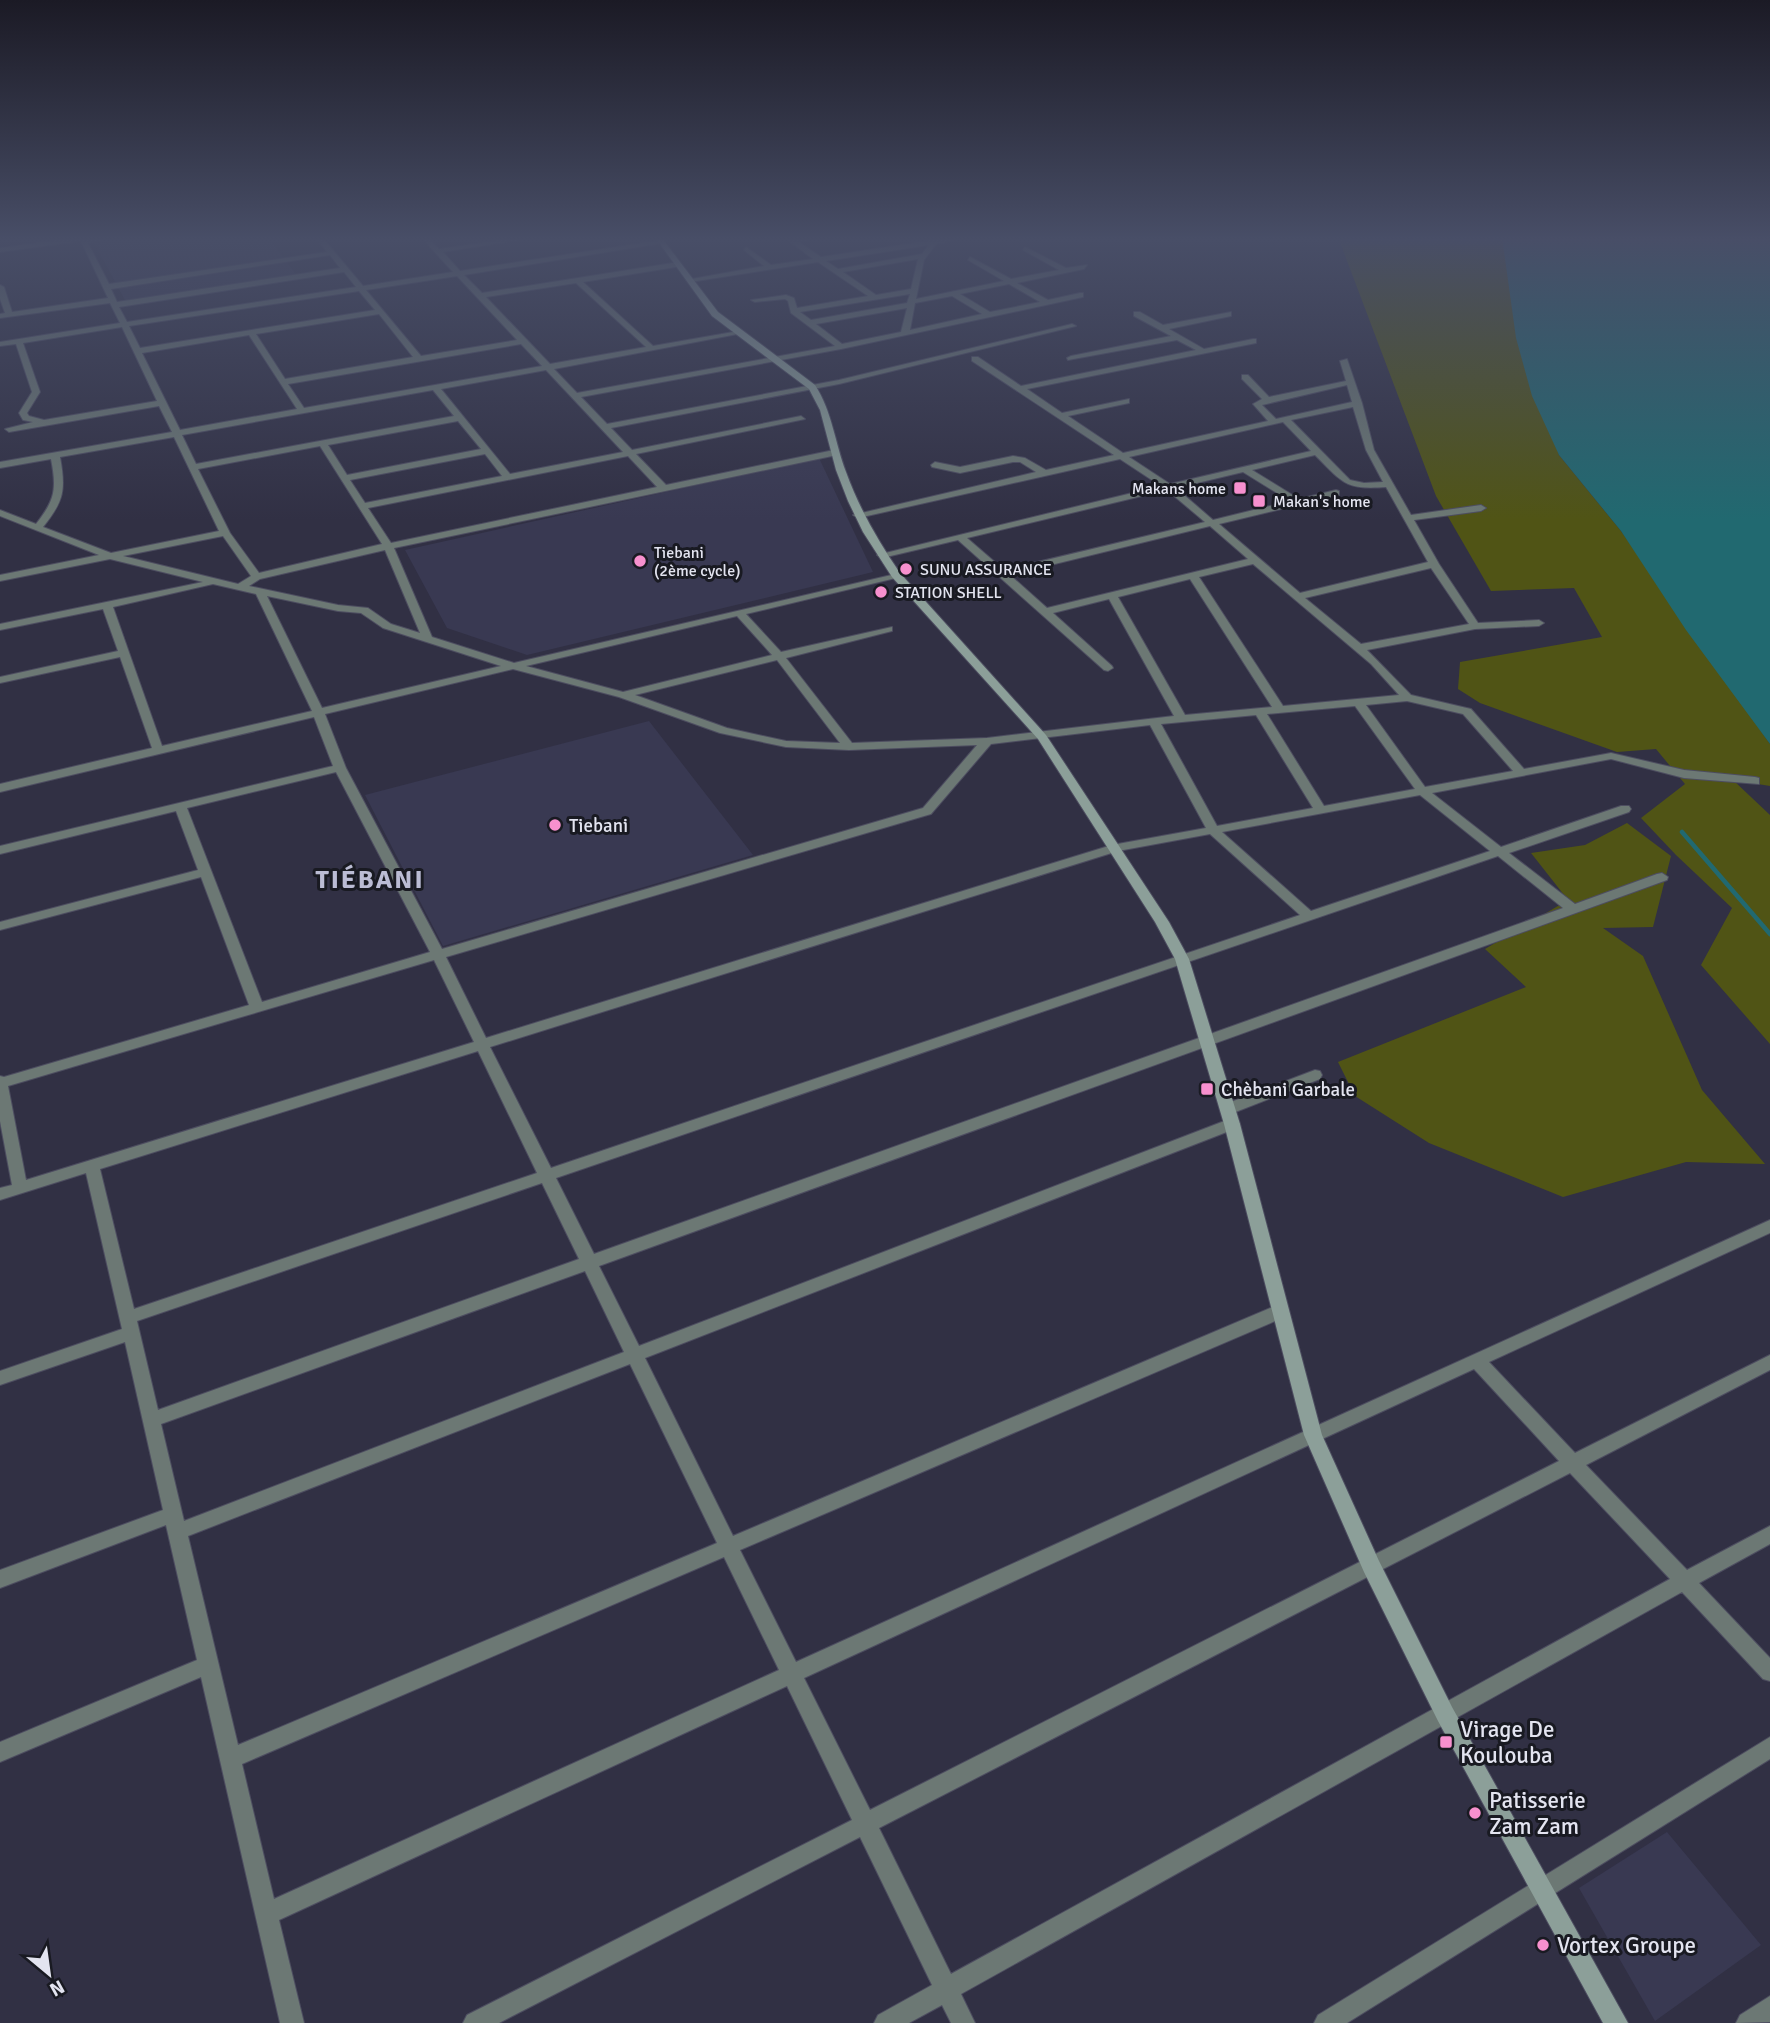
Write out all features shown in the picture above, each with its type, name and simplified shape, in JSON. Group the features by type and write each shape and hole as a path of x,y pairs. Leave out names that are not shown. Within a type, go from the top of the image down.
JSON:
{"main road":[{"path":"739,333 811,387 822,404 834,453 858,515 882,555 1042,737 1163,922 1182,959 1230,1116 1314,1434 1371,1566 1445,1714 1616,2023"}],"street":[{"path":"0,344 78,331"},
{"path":"128,331 225,533 258,583 318,712 340,768 438,955 963,2023"},
{"path":"137,351 255,331"},
{"path":"396,331 419,359"},
{"path":"514,331 664,489"},
{"path":"633,331 652,349"},
{"path":"820,331 841,347"},
{"path":"576,396 912,331"},
{"path":"605,427 811,387 1053,331"},
{"path":"1167,331 1203,351"},
{"path":"251,332 302,411"},
{"path":"0,465 739,333"},
{"path":"1096,373 1071,358 1178,337"},
{"path":"19,341 36,392 23,413 26,418 48,423"},
{"path":"283,382 523,341"},
{"path":"1022,388 1253,341"},
{"path":"975,359 1169,487 1376,662 1407,698"},
{"path":"1344,361 1370,450 1434,564 1475,626"},
{"path":"1245,377 1267,400"},
{"path":"1274,422 1257,404 1351,382"},
{"path":"435,387 508,477"},
{"path":"1063,415 1126,401"},
{"path":"858,515 1358,403"},
{"path":"9,429 162,404"},
{"path":"193,467 460,418"},
{"path":"362,506 801,419"},
{"path":"1285,419 1316,453 1354,486 1389,484"},
{"path":"322,443 387,546 427,638"},
{"path":"344,478 486,451"},
{"path":"0,513 110,556 240,587 387,546 834,453"},
{"path":"882,555 1316,453"},
{"path":"37,528 55,506 62,488 55,455"},
{"path":"935,465 960,470 1013,459 1022,460 1044,473"},
{"path":"1245,469 1297,502"},
{"path":"1002,574 1336,493"},
{"path":"1408,518 1481,508"},
{"path":"0,578 225,533"},
{"path":"960,536 1108,668"},
{"path":"1045,612 1257,560"},
{"path":"1299,596 1434,564"},
{"path":"0,788 897,575"},
{"path":"1193,576 1279,709"},
{"path":"0,627 215,582"},
{"path":"258,583 338,608 364,610 387,626 513,666 623,695 724,731 786,744 849,747 1042,737 1181,718 1407,698 1467,711 1521,773"},
{"path":"1112,596 1181,718"},
{"path":"107,605 158,750"},
{"path":"739,612 779,656 849,747"},
{"path":"1359,648 1475,626 1539,623"},
{"path":"623,695 888,629"},
{"path":"0,680 124,653"},
{"path":"1358,702 1423,792 1573,909"},
{"path":"1259,711 1321,810"},
{"path":"1154,721 1213,830 1309,916"},
{"path":"20,1188 0,1082 927,811 987,741"},
{"path":"0,1194 1116,848 1611,757 1684,774 1755,781"},
{"path":"0,850 340,768"},
{"path":"180,805 257,1008"},
{"path":"0,1378 129,1325 546,1175 1625,809"},
{"path":"0,926 205,872"},
{"path":"151,1420 1662,877"},
{"path":"0,1579 175,1523 635,1355 1230,1116 1315,1075"},
{"path":"92,1166 292,2023"},
{"path":"267,1914 1770,1226"},
{"path":"230,1759 1281,1311"},
{"path":"1476,1360 1770,1672"},
{"path":"475,2023 1770,1362"},
{"path":"886,2023 1770,1534"},
{"path":"0,1752 208,1665"},
{"path":"1326,2023 1770,1747"},
{"path":"1748,2023 1770,2008"}],"shaded area":[{"path":"1374,331 1527,331 1559,455 1621,531 1770,744 1770,786 1733,780 1770,815 1770,1044 1701,965 1732,908 1641,818 1685,784 1656,749 1617,752 1480,703 1458,689 1460,662 1602,637 1574,588 1491,591 1436,496"},
{"path":"1515,331 1770,331 1770,744 1686,630 1621,531 1559,455 1532,396"},
{"name":"Tiebani (2ème cycle)","path":"819,458 873,572 527,655 447,628 405,550"},
{"name":"Tiebani","path":"649,721 753,855 443,946 365,795"},
{"path":"1627,823 1671,856 1653,927 1603,928 1643,956 1702,1090 1765,1164 1686,1162 1563,1197 1429,1143 1355,1096 1338,1062 1526,987 1485,949 1568,900 1531,853 1585,845"},
{"path":"1667,1832 1761,1945 1655,2021 1579,1888"}],"waterway":[{"path":"1682,832 1770,934"}],"place":[{"name":"Makans home","path":"1240,488"},
{"name":"Makan's home","path":"1259,501"},
{"name":"Tiebani (2ème cycle)","path":"640,561"},
{"name":"SUNU ASSURANCE","path":"906,569"},
{"name":"STATION SHELL","path":"881,592"},
{"name":"Tiebani","path":"555,825"},
{"name":"Chèbani Garbale","path":"1207,1089"},
{"name":"Virage De Koulouba","path":"1446,1742"},
{"name":"Patisserie Zam Zam","path":"1475,1813"},
{"name":"Vortex Groupe","path":"1543,1945"}],"district":[{"name":"TIÉBANI","path":"370,879"}]}
